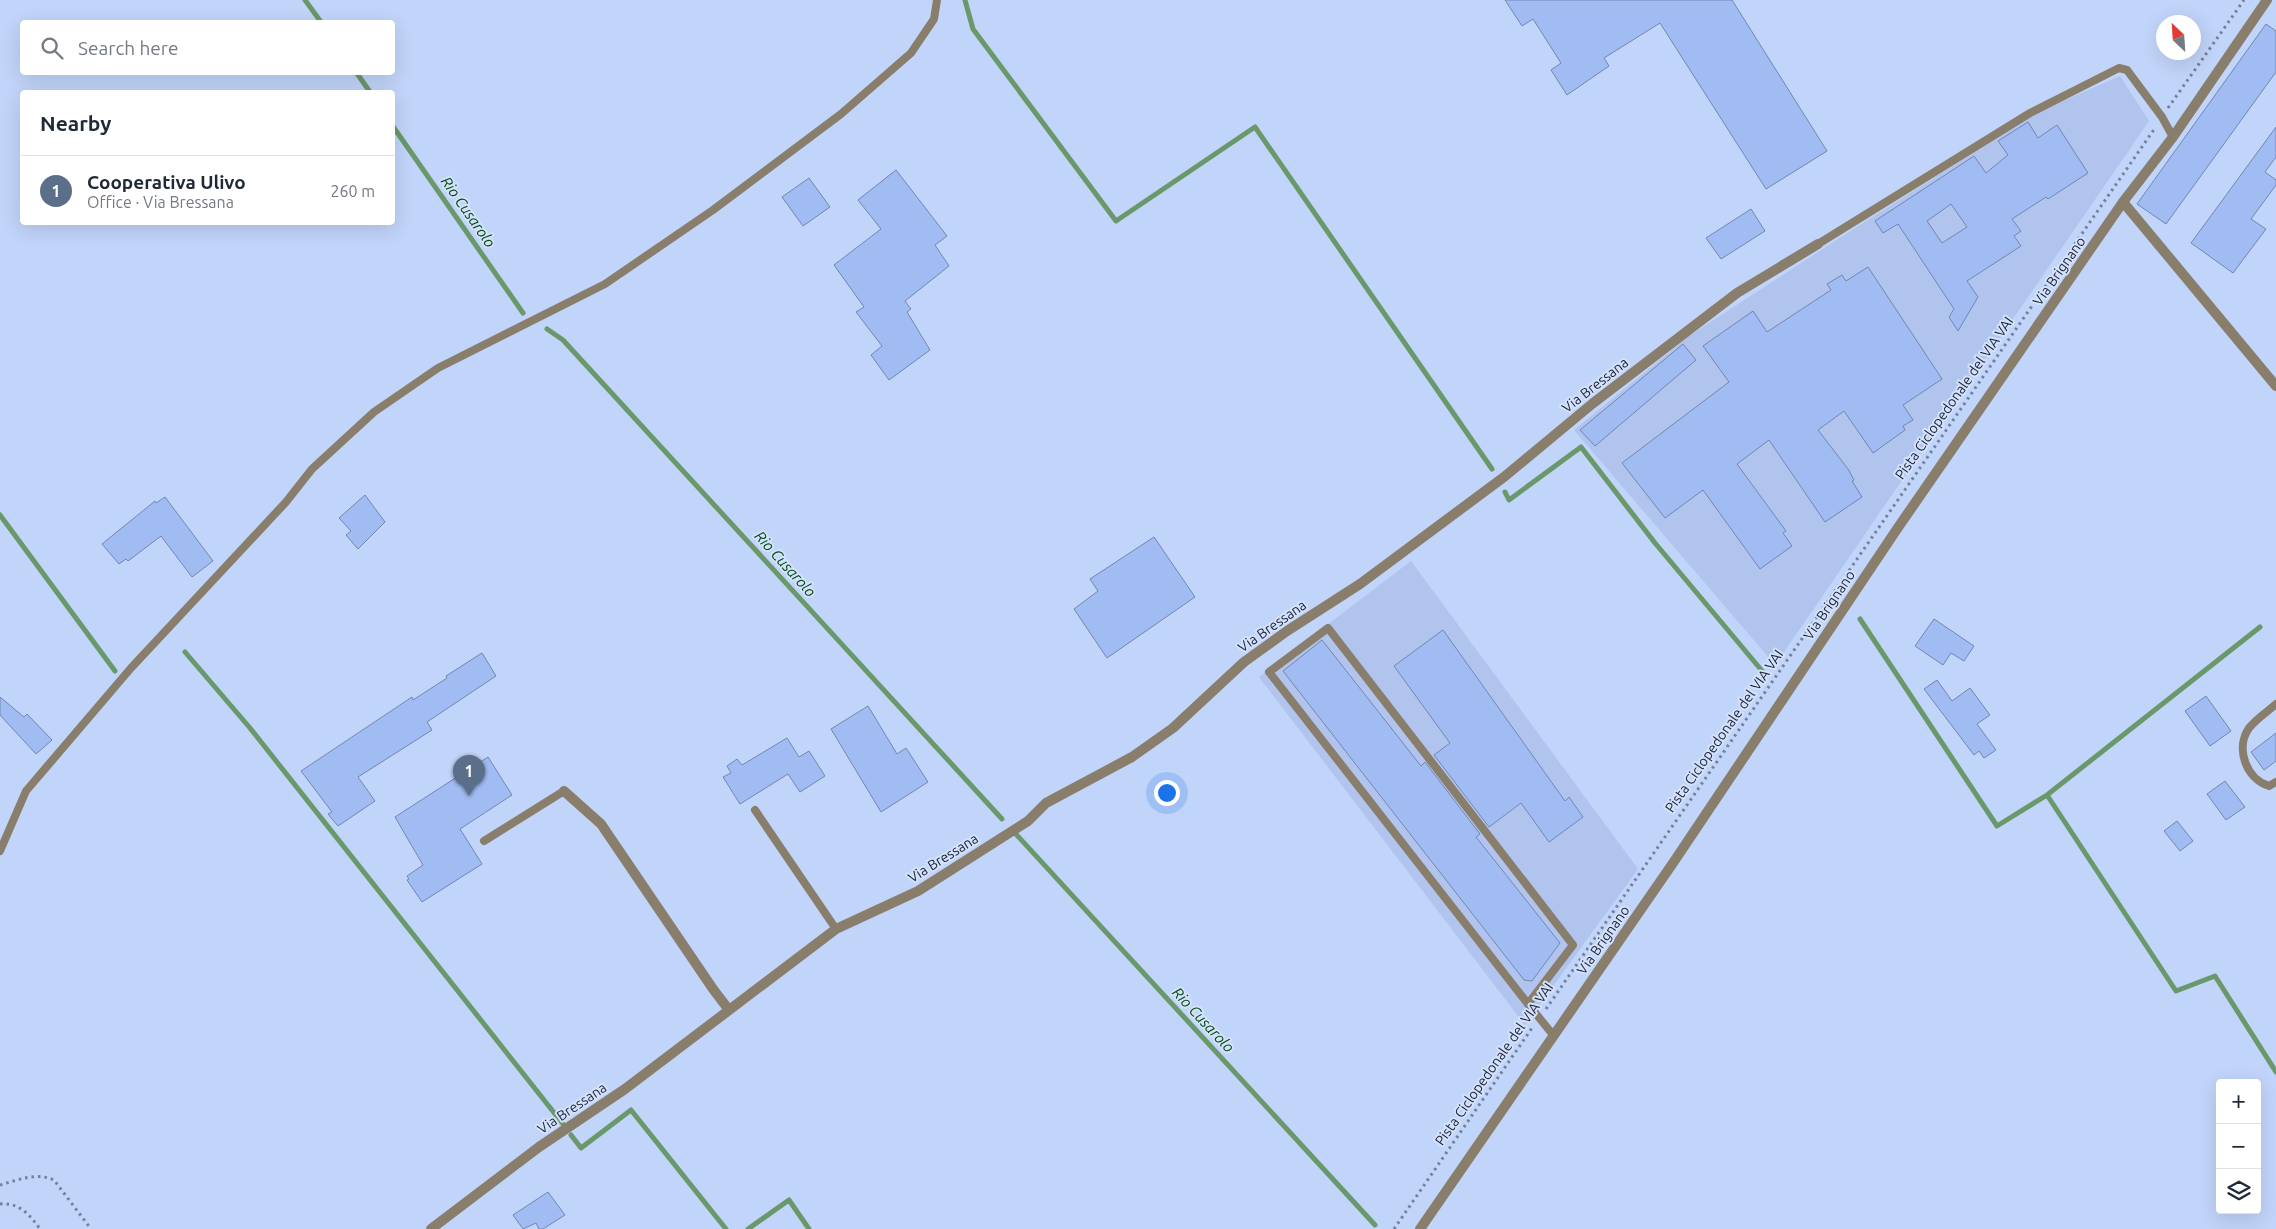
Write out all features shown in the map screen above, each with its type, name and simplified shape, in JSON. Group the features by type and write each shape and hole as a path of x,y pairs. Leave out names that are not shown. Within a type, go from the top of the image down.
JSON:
{"street":[{"name":"Via Brignano","path":"1420,1229 1673,863 1897,528 2123,202 2173,137 2268,0"},
{"path":"2123,202 2276,386"},
{"name":"Via Bressana","path":"431,1229 539,1147 625,1089 836,929 918,891 1028,821 1046,803 1146,748 1173,728 1244,662 1287,630 1360,584 1504,476 1592,404 1736,293 1818,244"},
{"path":"564,791 601,824 713,989 730,1010"}],"lane":[{"path":"0,851 26,791 131,668 286,502 312,468 374,412 438,368 605,284 713,210 841,114 911,52 934,19 937,0"},
{"path":"1818,244 2030,113 2119,68 2127,70 2162,117 2173,137"},
{"path":"1528,1004 1573,945 1328,628 1270,672 1528,1004 1554,1036"},
{"path":"2276,704 2249,728 2243,743 2245,764 2259,783 2269,786 2276,782"},
{"path":"484,841 564,791"},
{"path":"755,810 836,929"}],"path":[{"name":"Pista Ciclopedonale del VIA VAI","path":"1394,1229 2244,0"},
{"path":"0,1185 33,1176 44,1176 54,1180 91,1229"},
{"path":"0,1204 9,1203 28,1213 40,1229"}],"shaded area":[{"path":"2120,76 2149,121 1775,665 1574,430 1689,336 1838,239 2036,113"},
{"path":"1411,561 1638,869 1525,1025 1259,677"}],"building":[{"path":"1505,0 1732,0 1827,151 1766,189 1660,23 1604,58 1609,66 1567,95 1551,70 1561,63 1533,19 1522,26"},
{"path":"2266,24 2276,31 2276,72 2166,224 2137,204"},
{"path":"2028,122 2038,138 2057,125 2088,173 2048,199 2046,197 2012,219 2021,231 2014,236 2021,246 1967,281 1978,297 1958,331 1949,317 1954,309 1898,224 1883,233 1875,221 1974,156 1986,173 2008,155 1998,141","holes":["1951,204 1967,227 1942,243 1927,221"]},
{"path":"2276,127 2276,157 2265,172 2276,180 2276,185 2251,219 2266,229 2233,273 2191,243"},
{"path":"896,170 947,236 935,245 949,266 905,301 911,309 907,312 930,350 889,380 871,355 882,346 856,312 864,307 834,265 881,229 858,200"},
{"path":"809,178 830,207 803,226 782,197"},
{"path":"1751,209 1765,231 1721,259 1706,238"},
{"path":"1868,267 1942,379 1903,405 1913,420 1903,426 1905,430 1873,453 1844,411 1818,430 1848,469 1854,480 1852,481 1862,497 1825,522 1769,440 1737,464 1786,531 1783,533 1792,546 1760,569 1703,490 1665,518 1622,463 1729,382 1703,346 1753,311 1767,332 1831,290 1827,284 1842,275 1846,281"},
{"path":"1683,344 1696,360 1595,446 1580,430"},
{"path":"365,495 385,522 358,549 346,535 351,531 339,518"},
{"path":"165,497 213,561 192,577 161,536 128,561 126,559 119,564 102,544 155,501 156,503"},
{"path":"1154,537 1195,597 1107,658 1074,609 1098,591 1090,579"},
{"path":"1934,619 1974,646 1964,661 1951,653 1943,665 1915,646"},
{"path":"1443,630 1565,801 1569,797 1583,817 1549,842 1521,803 1489,827 1434,755 1450,743 1394,666"},
{"path":"1322,640 1421,766 1425,762 1480,834 1476,837 1560,943 1532,981 1524,980 1283,671"},
{"path":"482,653 496,676 427,722 432,730 358,777 375,801 338,826 328,814 332,812 301,771 412,697 413,700 447,678 446,676"},
{"path":"1937,680 1952,701 1970,688 1990,715 1977,724 1996,750 1984,758 1979,751 1974,755 1924,689"},
{"path":"2206,696 2231,731 2210,746 2185,711"},
{"path":"0,697 24,717 27,714 52,740 36,754 0,715"},
{"path":"868,706 897,754 906,748 928,782 881,812 831,729"},
{"path":"2276,733 2276,761 2264,770 2251,752"},
{"path":"787,738 799,757 809,751 825,776 800,792 788,774 740,804 723,777 731,773 727,766 737,759 742,765"},
{"path":"488,757 512,795 460,829 482,864 422,902 407,880 409,879 407,876 423,865 395,817"},
{"path":"2225,781 2245,807 2226,820 2207,794"},
{"path":"2177,821 2193,841 2180,851 2164,831"},
{"path":"548,1192 565,1215 543,1229 539,1229 536,1223 523,1229 513,1215"}],"waterway":[{"name":"Rio Cusarolo","path":"305,0 320,20"},
{"path":"965,0 973,29 1116,221 1255,127 1492,469"},
{"name":"Rio Cusarolo","path":"358,75 369,90"},
{"name":"Rio Cusarolo","path":"395,129 523,313"},
{"name":"Rio Cusarolo","path":"547,329 563,340 1002,819"},
{"path":"1505,492 1509,500 1581,447 1655,543 1763,672"},
{"path":"0,515 115,671"},
{"path":"1860,619 1997,826 2047,795 2260,627"},
{"path":"185,652 250,728 563,1124"},
{"path":"2047,795 2176,991 2215,976 2276,1072"},
{"name":"Rio Cusarolo","path":"1014,832 1375,1225"},
{"path":"571,1135 581,1148 631,1110 726,1229"},
{"path":"748,1229 789,1200 809,1229"}],"place":[{"name":"Cooperativa Ulivo","path":"469,796"}]}
